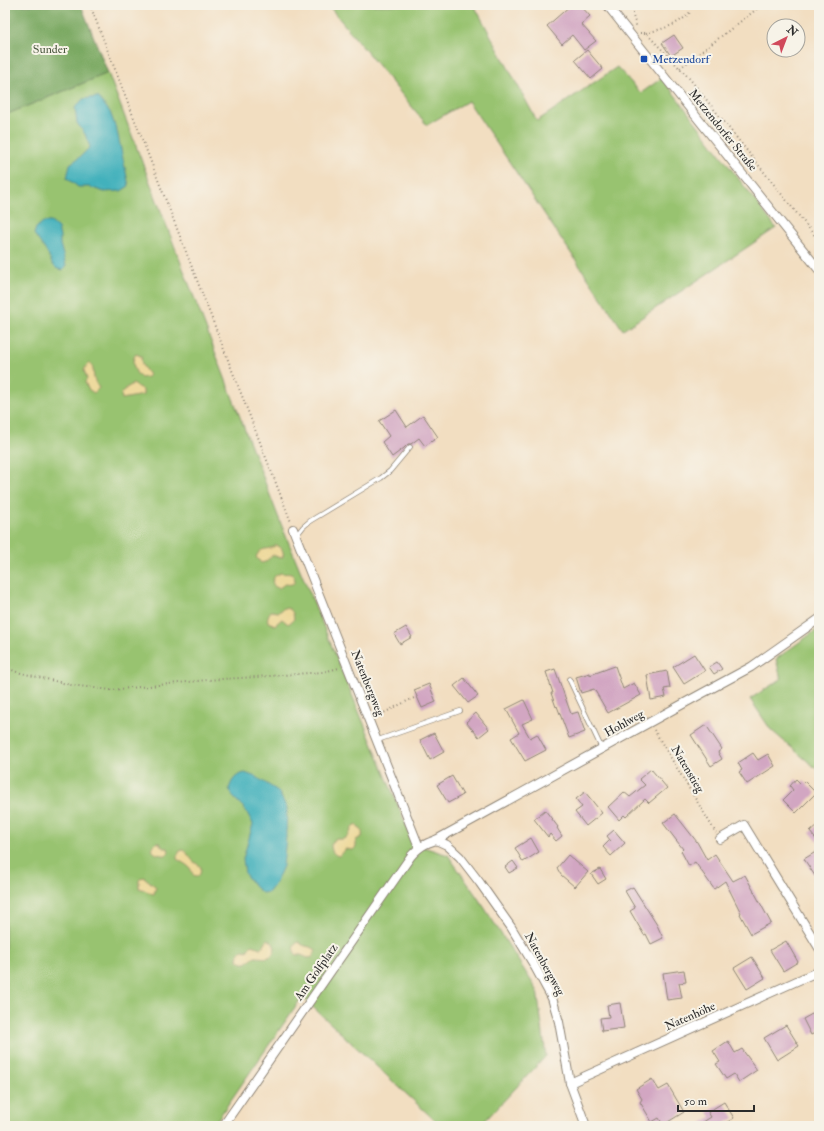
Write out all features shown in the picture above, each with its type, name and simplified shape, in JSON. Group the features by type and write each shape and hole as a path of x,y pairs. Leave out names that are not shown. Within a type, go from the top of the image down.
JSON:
{"street":[{"name":"Metzendorfer Straße","path":"607,5 819,270"},
{"name":"Natenbergweg","path":"295,533 419,847"},
{"name":"Hohlweg","path":"436,840 751,668 819,620"},
{"path":"720,839 744,825 819,948"},
{"name":"Natenbergweg","path":"436,840 447,845 460,857 482,885 534,964 552,998 556,1010 570,1083 586,1126"},
{"name":"Am Golfplatz","path":"223,1126 411,856 419,847 436,840"},
{"name":"Natenhöhe","path":"570,1083 819,971"}],"lane":[{"path":"295,533 310,521 371,485 390,471 410,447"},
{"path":"569,679 602,748"},
{"path":"378,740 460,711"}],"path":[{"path":"90,5 295,533"},
{"path":"633,5 633,16 639,33 646,33 666,28 688,15 691,11"},
{"path":"680,68 762,5"},
{"path":"646,33 689,78 819,241"},
{"path":"5,667 17,672 72,686 111,690 207,680 256,678 323,672 348,665"},
{"path":"369,718 384,713 403,702 417,697"},
{"name":"Natenstieg","path":"650,722 712,826"}],"green space":[{"name":"Sunder","path":"5,5 81,5 108,73 5,115"},
{"path":"328,5 474,5 537,121 617,67 641,93 662,78 776,228 623,330 468,101 427,125"},
{"path":"108,73 283,529 414,844 448,855 484,907 537,990 546,1056 480,1126 441,1126 302,997 213,1126 5,1126 5,115"},
{"path":"819,628 819,771 771,730 750,699 781,679 776,659"}],"sand":[{"path":"136,354 141,356 142,365 149,375 147,377 141,378 136,373 133,360"},
{"path":"89,362 93,368 94,379 99,388 94,393 88,389 85,382 87,379 84,370"},
{"path":"133,384 143,390 143,395 122,399 121,394 126,388"},
{"path":"276,545 282,550 283,557 280,558 273,555 265,562 261,563 256,557 258,553"},
{"path":"281,573 291,574 295,582 285,584 279,588 275,587 273,580 276,575"},
{"path":"284,608 293,612 294,619 291,622 288,624 282,619 275,625 268,622 268,616 271,611 279,612"},
{"path":"356,825 361,830 362,837 356,840 356,847 353,850 345,849 339,856 335,855 331,845 335,839 343,839 347,837 353,826"},
{"path":"157,842 164,848 168,848 169,852 167,855 160,855 154,852 153,848"},
{"path":"183,850 201,867 200,874 198,876 194,875 189,867 177,859 180,851"},
{"path":"144,877 156,887 154,894 139,888 139,880"},
{"path":"268,939 273,943 275,948 270,957 255,957 246,963 242,963 238,960 239,952 244,950 247,951 251,945 261,948"},
{"path":"299,942 316,950 313,957 308,958 295,953 294,946"}],"water":[{"path":"98,97 110,112 117,131 129,186 121,191 104,192 90,187 78,187 67,178 70,164 90,147 85,134 77,123 75,108 83,99"},
{"path":"43,222 51,222 58,228 60,244 66,266 62,270 53,265 46,251 34,234 36,228"},
{"path":"245,773 256,777 278,791 287,808 283,866 276,882 269,892 262,893 255,887 245,874 243,859 253,824 245,809 234,798 229,789 234,778"}],"building":[{"path":"571,5 580,5 590,16 581,24 596,41 584,50 572,35 562,44 547,26"},
{"path":"674,35 683,48 671,56 662,43"},
{"path":"587,50 603,69 591,79 575,60"},
{"path":"396,410 407,427 423,415 438,437 425,446 419,438 411,444 408,444 392,457 382,442 389,436 379,421"},
{"path":"406,627 412,637 400,644 394,634"},
{"path":"694,654 705,671 684,684 673,667"},
{"path":"717,662 722,669 714,674 709,667"},
{"path":"615,666 623,689 634,683 641,695 608,713 594,689 581,693 576,677 590,673 590,675"},
{"path":"555,669 571,714 578,712 585,732 569,738 551,693 553,693 546,672"},
{"path":"667,671 670,688 664,689 666,697 651,700 647,675"},
{"path":"464,678 478,696 468,703 454,686"},
{"path":"429,684 436,702 422,708 414,690"},
{"path":"524,700 533,719 522,724 530,738 537,734 546,750 525,761 511,738 519,733 506,709"},
{"path":"476,713 489,729 479,737 466,722"},
{"path":"706,725 722,749 718,752 722,759 711,766 691,735"},
{"path":"434,733 444,752 430,760 420,740"},
{"path":"753,753 758,760 768,754 775,766 747,784 739,772 742,770 738,763"},
{"path":"651,769 667,788 649,803 645,799 626,817 624,815 619,820 608,807 624,792 630,797 645,785 639,779"},
{"path":"452,776 463,795 448,803 437,785"},
{"path":"796,779 801,784 804,781 816,793 796,813 783,800 793,790 790,786"},
{"path":"585,792 602,813 586,826 575,812 582,807 576,799"},
{"path":"545,810 558,827 557,828 562,836 556,841 550,834 548,837 534,819"},
{"path":"675,814 697,842 707,860 715,854 733,881 745,875 771,923 751,934 725,881 714,889 695,862 689,866 681,851 683,849 663,823"},
{"path":"819,824 819,843 810,832"},
{"path":"614,830 625,843 611,856 603,847 610,840 607,836"},
{"path":"531,838 539,852 523,862 515,848"},
{"path":"819,850 819,882 804,859"},
{"path":"568,855 588,872 575,887 561,875 557,868"},
{"path":"513,861 518,868 509,873 505,867"},
{"path":"600,869 606,879 598,884 591,874"},
{"path":"633,887 657,925 663,938 651,944 630,911 635,908 625,891"},
{"path":"786,941 798,962 783,971 770,950"},
{"path":"752,957 765,978 747,989 734,968"},
{"path":"684,970 686,982 679,983 682,998 667,1000 663,973"},
{"path":"620,1003 624,1028 602,1031 600,1018 609,1017 607,1005"},
{"path":"819,1010 819,1031 811,1035 803,1019"},
{"path":"786,1025 799,1046 777,1060 764,1038"},
{"path":"728,1041 735,1053 742,1049 757,1070 739,1082 734,1074 726,1079 716,1064 720,1062 713,1051"},
{"path":"652,1079 659,1090 668,1085 684,1112 663,1125 659,1118 652,1122 640,1102 642,1099 636,1089"},
{"path":"724,1102 734,1118 721,1126 697,1126 711,1117 708,1112"}],"place":[{"name":"Metzendorf","path":"644,59"}]}
